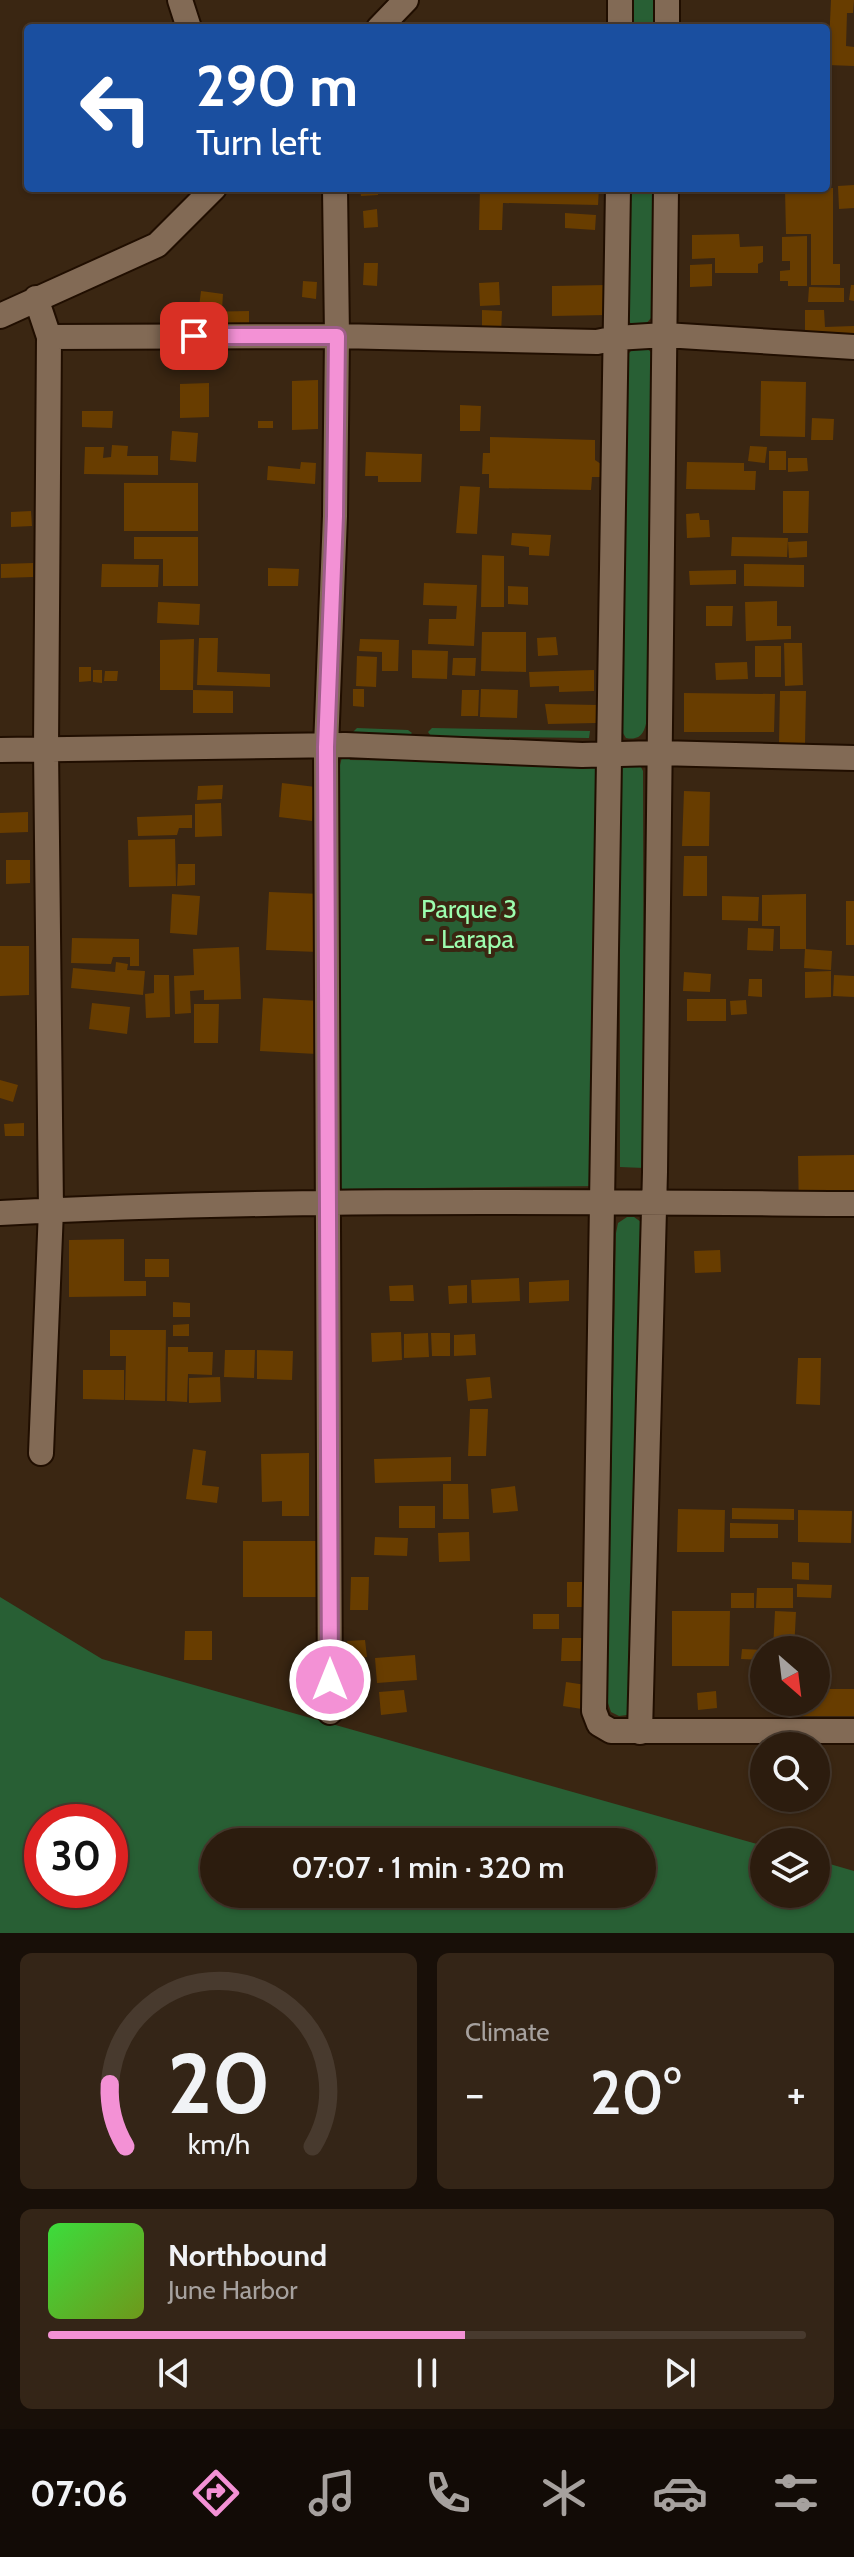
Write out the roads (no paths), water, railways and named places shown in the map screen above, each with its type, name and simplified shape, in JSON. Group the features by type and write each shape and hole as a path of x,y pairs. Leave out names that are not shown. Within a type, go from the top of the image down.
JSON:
{"street":[{"path":"180,0 188,24"},
{"path":"383,24 406,0"},
{"path":"620,0 620,24"},
{"path":"667,0 667,24"},
{"path":"0,316 157,245 210,192"},
{"path":"330,1712 326,747 335,516 335,192"},
{"path":"618,192 594,1711 599,1724 611,1731 854,1731"},
{"path":"640,1732 654,1202 666,192"},
{"path":"36,298 49,337 46,748 51,1210 41,1453"},
{"path":"49,337 337,336 597,342 665,335 854,347"},
{"path":"0,750 345,745 610,755 658,753 854,758"},
{"path":"0,1213 328,1203 601,1201 854,1204"}],"park label":[{"name":"Parque 3 - Larapa","path":"469,924"}]}
